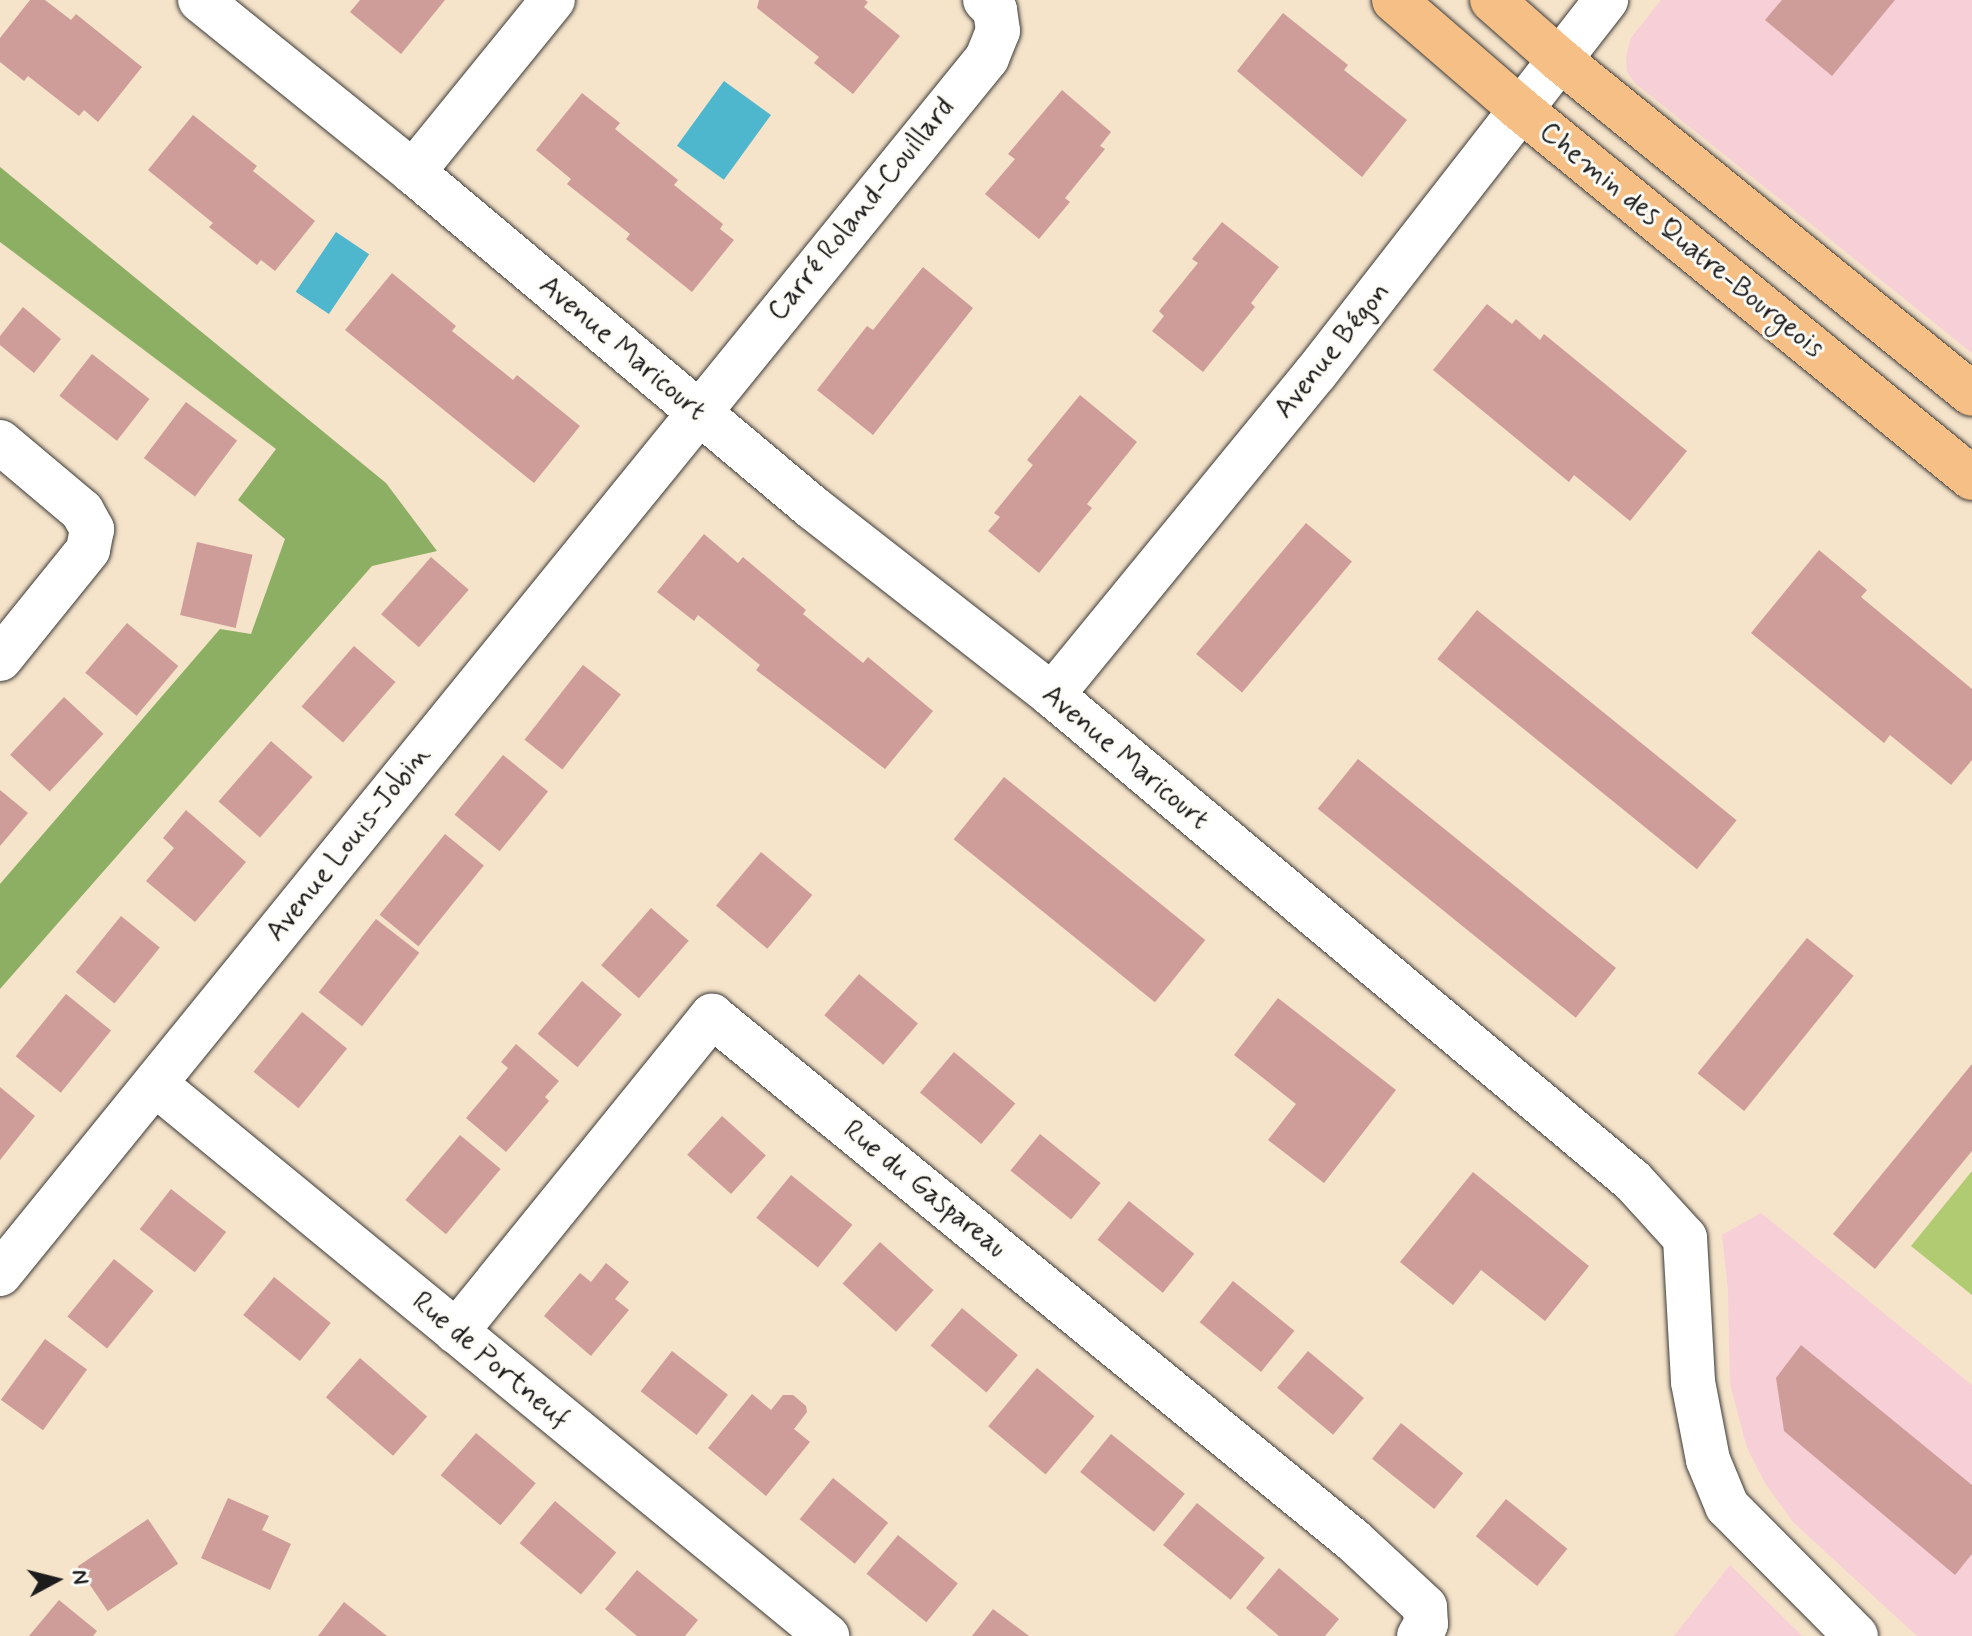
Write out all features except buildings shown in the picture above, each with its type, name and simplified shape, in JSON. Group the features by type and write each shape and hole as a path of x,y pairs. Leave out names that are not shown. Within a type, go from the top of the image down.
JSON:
{"main road":[{"name":"Chemin des Quatre-Bourgeois","path":"1394,0 1519,108 1972,478"},
{"path":"1492,0 1560,60 1972,394"}],"street":[{"name":"Avenue Maricourt","path":"200,0 413,172 698,413 1052,695 1633,1181 1685,1238 1693,1382 1708,1460 1727,1506 1856,1636"},
{"path":"413,172 553,0"},
{"name":"Carré Roland-Couillard","path":"698,413 987,58 998,31 995,10 985,0"},
{"name":"Avenue Bégon","path":"1052,695 1315,374 1606,0"},
{"name":"Avenue Louis-Jobin","path":"0,1274 698,413"},
{"path":"0,442 82,511 92,529 88,550 0,659"},
{"name":"Rue du Gaspareau","path":"456,1332 712,1016 1353,1540 1425,1607 1426,1624 1419,1636"},
{"name":"Rue de Portneuf","path":"155,1084 827,1636"}],"shaded area":[{"path":"1661,0 1972,0 1972,353 1635,83 1627,72 1626,56 1631,38"},
{"path":"1761,1213 1972,1385 1972,1636 1917,1636 1793,1522 1765,1483 1747,1448 1730,1384 1728,1290 1722,1235"},
{"path":"1730,1565 1795,1629 1802,1636 1674,1636"}],"green space":[{"path":"0,167 386,483 437,551 372,566 0,989 0,884 220,629 251,634 285,539 238,500 276,449 0,242"},
{"path":"1972,1171 1972,1295 1911,1246"}],"water":[{"path":"724,81 771,115 724,180 677,146"},
{"path":"336,232 369,254 329,314 296,292"}]}
